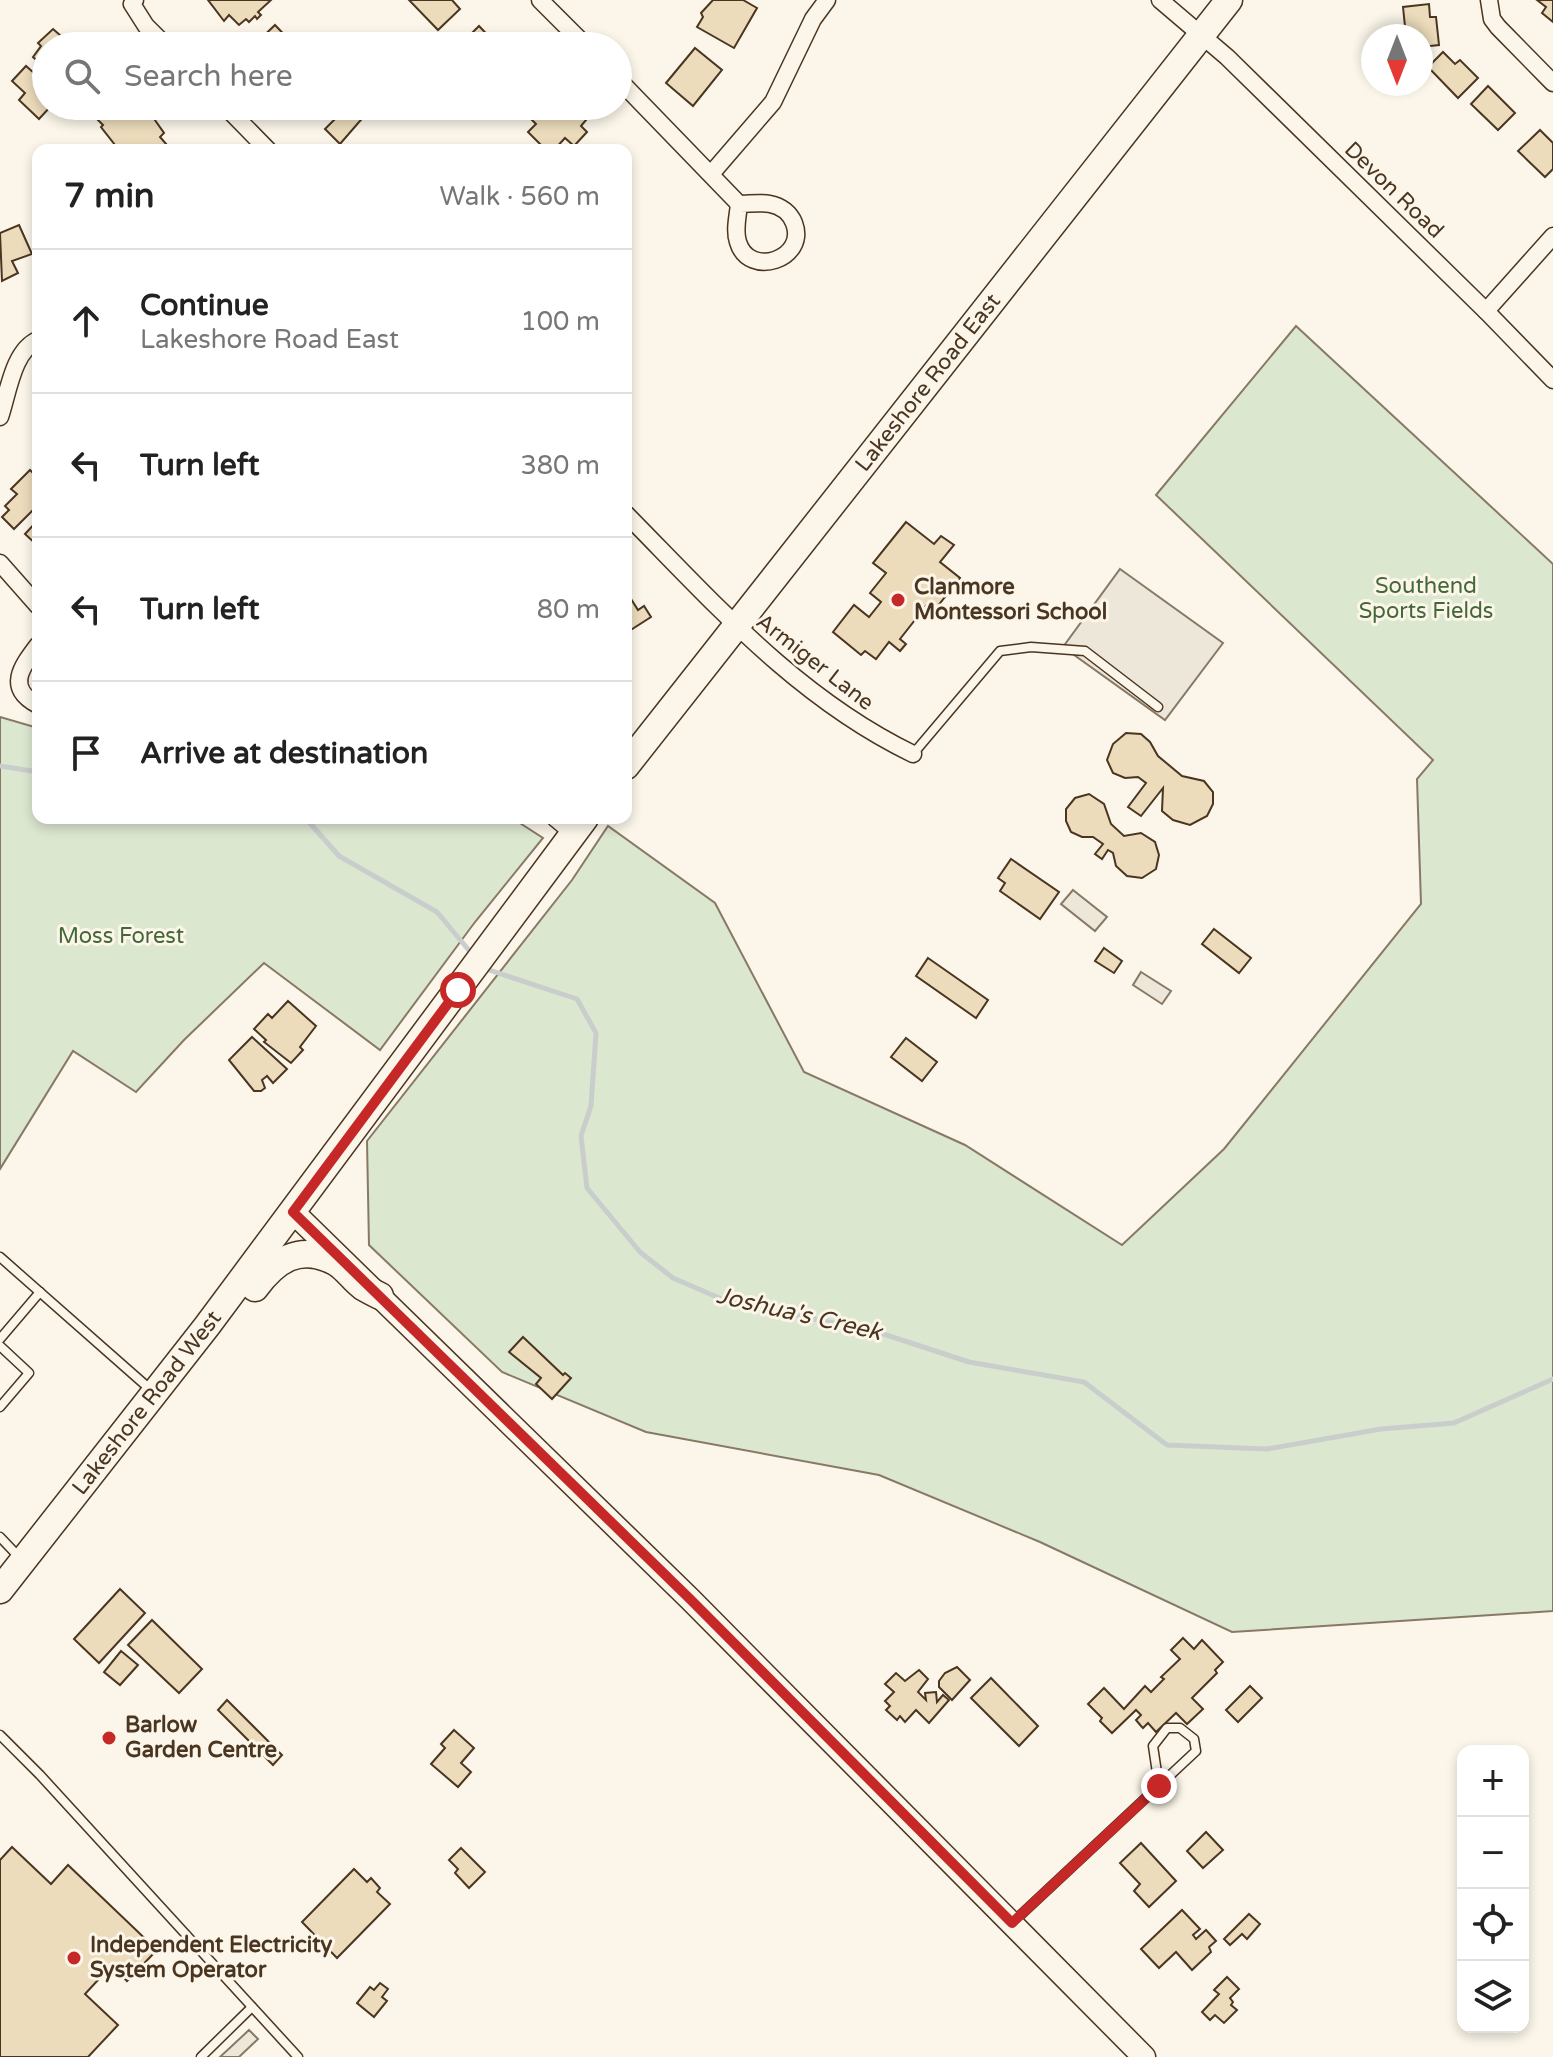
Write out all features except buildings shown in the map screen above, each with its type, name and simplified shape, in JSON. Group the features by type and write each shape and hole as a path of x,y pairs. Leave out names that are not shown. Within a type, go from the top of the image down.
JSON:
{"main road":[{"name":"Lakeshore Road East","path":"632,758 1229,0"},
{"path":"570,824 510,922 293,1212 690,1599 1144,2057"},
{"name":"Lakeshore Road West","path":"0,1590 155,1394 293,1212"},
{"path":"207,1326 225,1328 275,1263 291,1257 306,1255 335,1262 362,1287 380,1296"}],"street":[{"path":"540,0 572,32"},
{"path":"711,174 773,102 813,19 827,0"},
{"name":"Devon Road","path":"1160,0 1227,57 1553,380"},
{"path":"1489,0 1492,19 1498,27 1553,83"},
{"path":"133,2 152,32"},
{"path":"632,93 739,204"},
{"path":"239,120 262,144"},
{"path":"1486,311 1553,236"},
{"path":"0,417 23,353 32,342"},
{"name":"Armiger Lane","path":"632,520 734,626 844,717 913,754"},
{"path":"0,563 32,599"},
{"path":"32,652 22,665 19,677 25,695 32,700"}],"lane":[{"path":"913,754 1000,651 1031,647 1085,651 1158,707"},
{"path":"0,1257 155,1394"},
{"path":"0,1339 40,1292"},
{"path":"0,1346 29,1373 0,1407"},
{"path":"0,1537 23,1560"},
{"path":"1012,1923 1159,1786 1196,1751 1194,1739 1180,1728 1167,1728 1153,1746 1159,1786"},
{"path":"0,1735 295,2056"},
{"path":"201,2057 252,2007"}],"green space":[{"name":"Southend Sports Fields","path":"1296,326 1553,564 1553,1611 1232,1632 1040,1542 879,1475 646,1432 502,1372 369,1245 367,1141 572,880 608,826 715,903 804,1072 965,1145 1122,1245 1224,1149 1421,904 1417,779 1433,760 1156,495"},
{"name":"Moss Forest","path":"0,717 32,726 32,824 521,824 543,838 475,922 380,1050 264,963 184,1040 136,1092 73,1051 0,1169"}],"shaded area":[{"path":"1120,569 1223,643 1165,720 1063,647"},
{"path":"1073,890 1107,917 1095,931 1061,904"},
{"path":"1141,972 1171,991 1162,1004 1133,985"},
{"path":"249,2030 258,2039 239,2057 220,2057"}],"waterway":[{"name":"Joshua's Creek","path":"0,766 32,771"},
{"name":"Joshua's Creek","path":"311,824 339,856 437,912 472,954"},
{"name":"Joshua's Creek","path":"483,968 577,999 596,1033 591,1106 581,1136 587,1188 640,1252 673,1278 731,1303 871,1330 969,1362 1084,1382 1167,1445 1267,1449 1381,1429 1454,1423 1553,1379"}],"place":[{"name":"Clanmore Montessori School","path":"898,600"},
{"name":"Barlow Garden Centre","path":"109,1738"},
{"name":"Independent Electricity System Operator","path":"74,1958"}],"route":[{"path":"458,990 293,1212 690,1599 1012,1923 1159,1786"}]}
